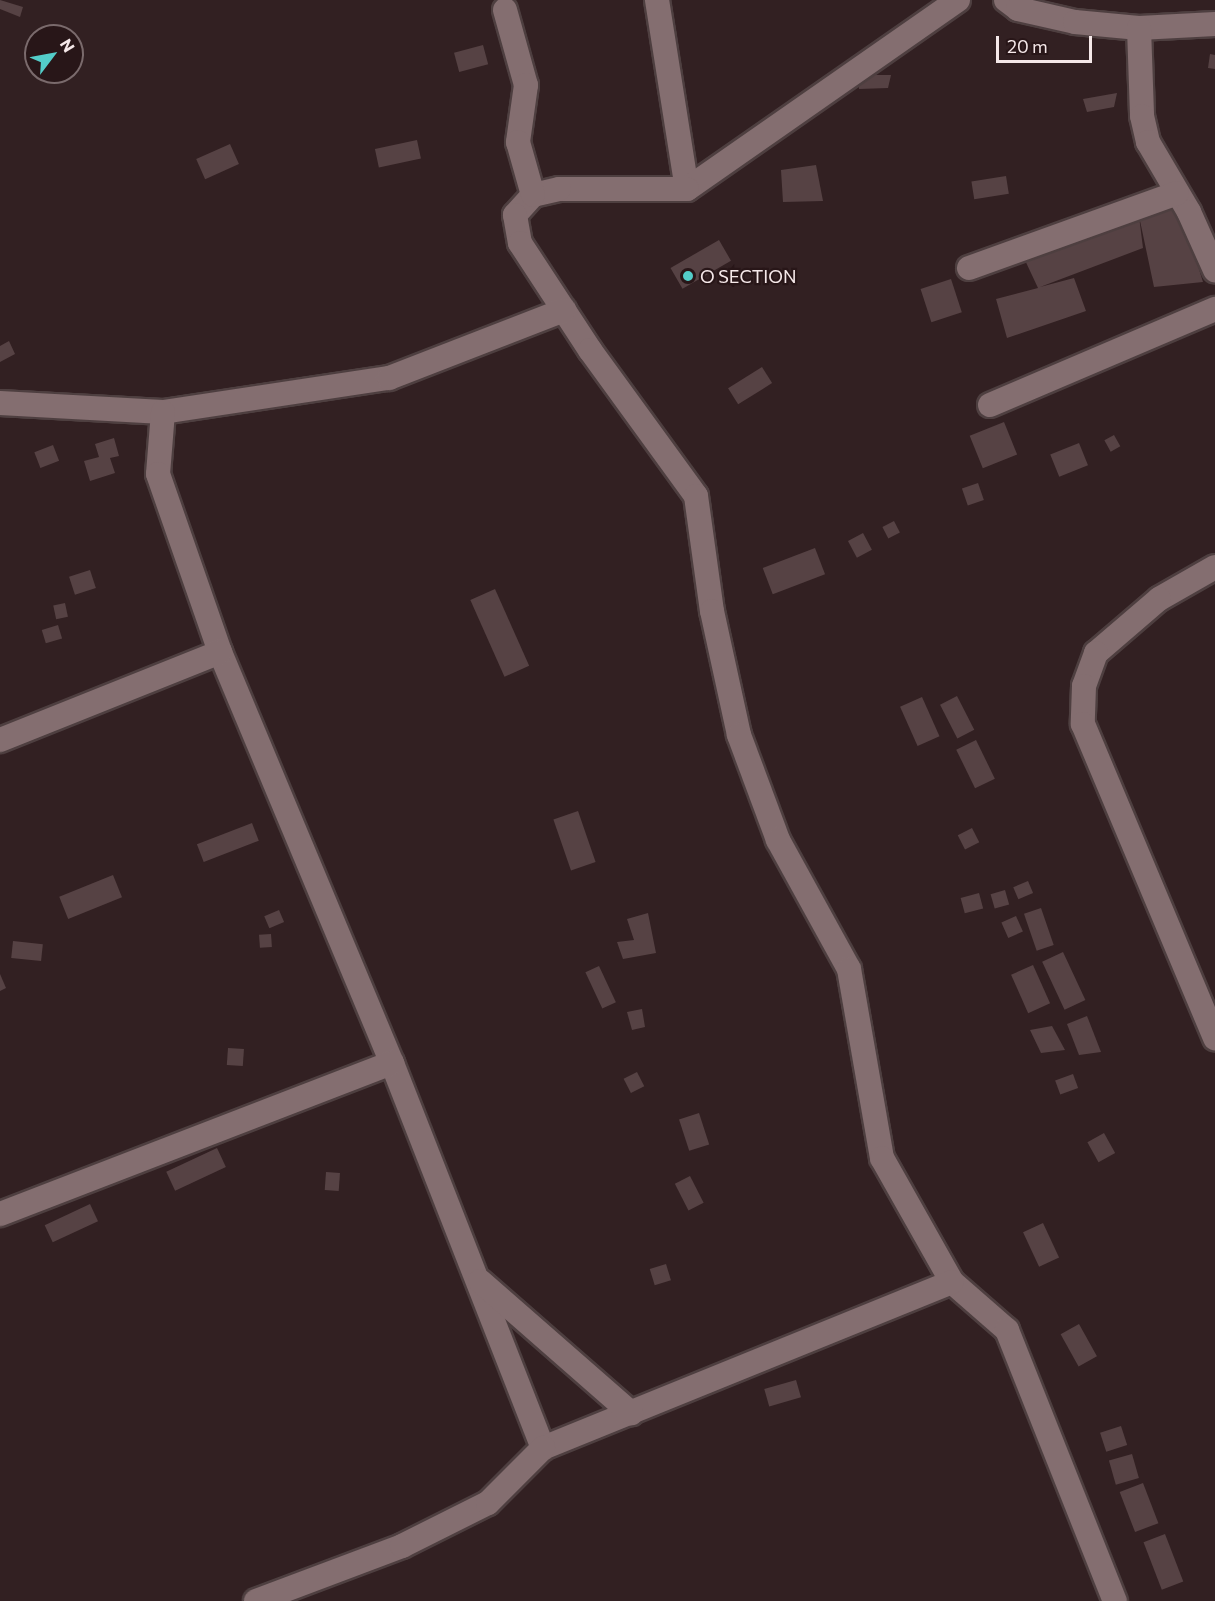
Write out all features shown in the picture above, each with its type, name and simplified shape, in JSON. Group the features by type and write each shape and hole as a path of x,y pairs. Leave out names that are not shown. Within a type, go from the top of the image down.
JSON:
{"street":[{"path":"657,0 687,189"},
{"path":"958,0 687,189 559,189 533,195 515,215 520,243 564,310 696,496 712,611 739,735 778,840 849,969 882,1158 952,1281 1006,1330 1115,1601"},
{"path":"1006,0 1017,9 1075,22 1139,28 1215,24"},
{"path":"505,10 526,85 518,142 533,195"},
{"path":"1139,28 1142,116 1148,142 1177,193 1215,270"},
{"path":"969,268 1177,193"},
{"path":"990,405 1215,309"},
{"path":"0,403 163,412 389,378 564,310"},
{"path":"163,412 158,474 220,652 392,1063 543,1448"},
{"path":"1215,567 1158,599 1096,653 1084,686 1083,724 1215,1038"},
{"path":"0,740 220,652"},
{"path":"0,1214 392,1063"},
{"path":"476,1278 631,1413"},
{"path":"256,1601 402,1546 488,1503 543,1448 952,1281"}],"building":[{"path":"0,0 23,7 20,17 0,9"},
{"path":"483,45 488,64 459,72 454,53"},
{"path":"1210,54 1215,55 1215,69 1208,68"},
{"path":"858,75 891,75 888,88 859,89"},
{"path":"1117,93 1114,107 1087,112 1083,99"},
{"path":"417,140 421,159 379,168 375,149"},
{"path":"230,144 239,164 205,179 196,159"},
{"path":"816,165 823,201 783,202 781,170"},
{"path":"1006,176 1009,194 974,199 971,181"},
{"path":"1178,201 1203,282 1154,287 1139,216 1143,248 1040,287 1074,278 1086,311 1007,338 996,299 1038,288 1023,256"},
{"name":"O SECTION","path":"719,240 731,261 683,289 671,268"},
{"path":"951,279 962,312 931,322 921,289"},
{"path":"9,341 15,354 0,362 0,346"},
{"path":"762,367 772,383 738,404 728,388"},
{"path":"1004,422 1017,454 983,468 970,436"},
{"path":"1114,435 1120,446 1111,452 1104,440"},
{"path":"114,438 119,456 110,458 115,473 90,481 84,461 99,457 95,444"},
{"path":"1079,443 1088,465 1059,477 1050,455"},
{"path":"53,445 59,461 40,468 34,452"},
{"path":"978,483 984,500 968,506 962,489"},
{"path":"894,521 900,533 888,538 882,527"},
{"path":"863,533 872,550 857,558 848,541"},
{"path":"815,548 825,574 773,594 763,568"},
{"path":"90,570 96,588 75,595 69,577"},
{"path":"495,589 529,666 505,677 470,600"},
{"path":"65,603 68,617 56,619 53,605"},
{"path":"58,625 62,638 46,643 42,630"},
{"path":"957,696 974,730 957,738 940,705"},
{"path":"922,697 939,736 918,746 900,707"},
{"path":"976,740 995,779 975,788 956,750"},
{"path":"578,811 596,862 571,871 553,819"},
{"path":"252,823 259,841 204,862 197,844"},
{"path":"972,828 979,842 965,850 958,835"},
{"path":"113,875 122,897 68,919 59,897"},
{"path":"1028,881 1033,893 1018,899 1013,887"},
{"path":"1005,890 1009,904 995,909 991,894"},
{"path":"979,893 983,908 965,913 961,898"},
{"path":"1041,908 1054,945 1037,951 1024,914"},
{"path":"279,910 284,922 269,928 264,916"},
{"path":"648,913 656,953 623,959 617,942 634,940 627,919"},
{"path":"1016,916 1023,932 1008,938 1001,923"},
{"path":"271,934 272,947 260,948 259,935"},
{"path":"13,941 43,944 41,961 11,958"},
{"path":"1063,952 1085,1000 1065,1010 1042,962"},
{"path":"1033,965 1050,1003 1028,1013 1011,975"},
{"path":"599,966 616,1002 602,1009 585,972"},
{"path":"0,974 6,988 0,991"},
{"path":"642,1009 645,1027 632,1030 627,1012"},
{"path":"1087,1016 1101,1052 1079,1055 1067,1024"},
{"path":"1052,1026 1065,1050 1041,1053 1030,1030"},
{"path":"228,1048 244,1049 243,1066 227,1065"},
{"path":"637,1072 644,1086 631,1093 624,1079"},
{"path":"1073,1074 1078,1088 1060,1095 1055,1080"},
{"path":"699,1113 709,1144 689,1151 679,1119"},
{"path":"1104,1133 1115,1153 1099,1162 1087,1142"},
{"path":"217,1148 226,1167 175,1191 166,1172"},
{"path":"326,1172 340,1173 339,1191 325,1190"},
{"path":"690,1176 704,1203 688,1210 675,1184"},
{"path":"90,1204 98,1221 53,1242 45,1225"},
{"path":"1043,1223 1059,1257 1039,1267 1023,1232"},
{"path":"666,1264 671,1280 655,1285 650,1269"},
{"path":"1079,1324 1097,1356 1079,1367 1061,1334"},
{"path":"796,1380 801,1397 769,1406 764,1389"},
{"path":"1121,1426 1127,1445 1106,1452 1100,1433"},
{"path":"1132,1454 1139,1478 1116,1485 1109,1461"},
{"path":"1143,1483 1158,1523 1135,1532 1120,1492"},
{"path":"1165,1534 1183,1582 1162,1590 1144,1542"}],"place":[{"name":"O SECTION","path":"688,276"}]}
